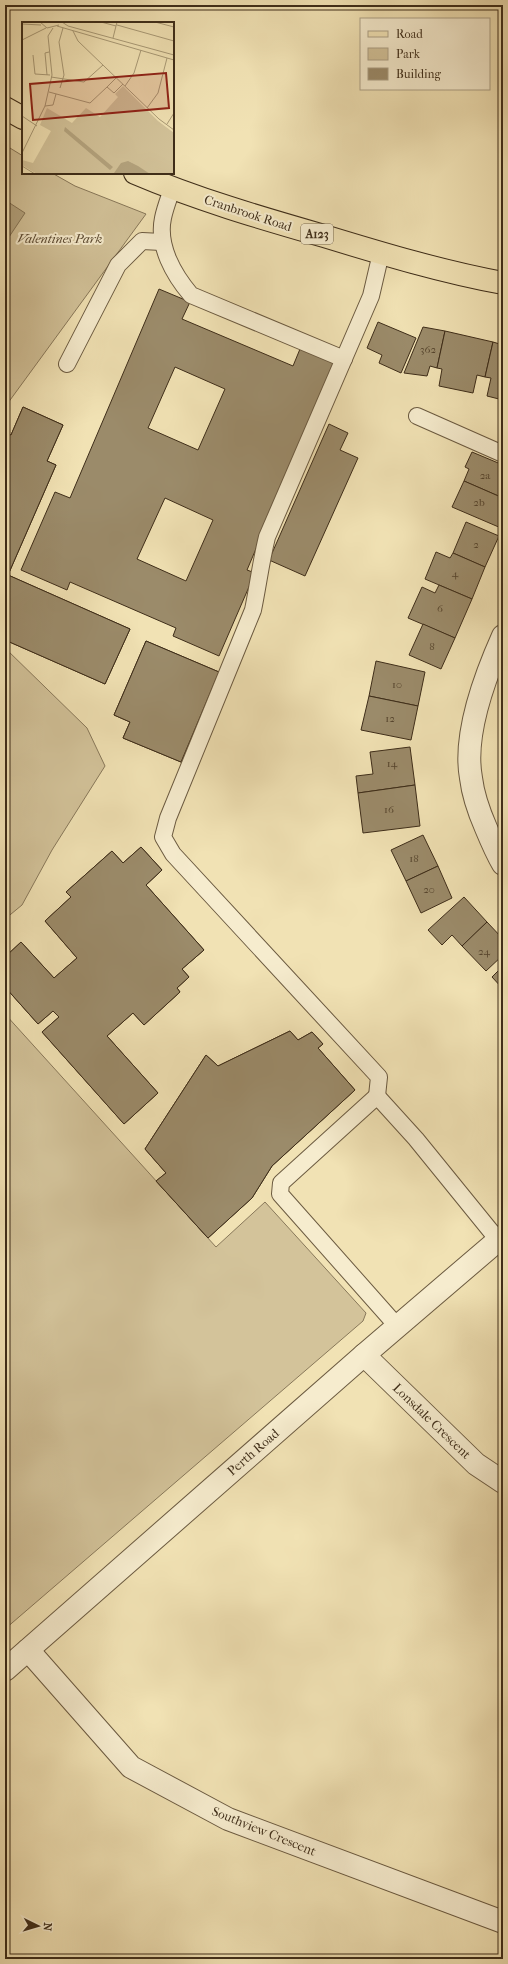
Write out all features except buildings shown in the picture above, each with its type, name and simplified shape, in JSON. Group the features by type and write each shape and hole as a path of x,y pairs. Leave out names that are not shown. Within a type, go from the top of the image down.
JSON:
{"main road":[{"path":"5,108 22,117"},
{"name":"Cranbrook Road","path":"137,174 172,189 380,253 503,284"}],"street":[{"path":"503,636 480,694 471,738 470,777 480,813 496,853 503,864"},
{"name":"Perth Road","path":"5,1670 397,1326 501,1238"},
{"name":"Lonsdale Crescent","path":"364,1355 476,1464 503,1482"},
{"name":"Southview Crescent","path":"28,1650 131,1767 228,1819 503,1922"}],"lane":[{"path":"172,189 163,220 162,242 180,282 191,295 344,359"},
{"path":"67,364 118,265 142,241 162,242"},
{"path":"380,253 371,296 267,537 261,561 260,579 253,610 168,818 163,837 173,854 379,1077 377,1096 281,1183 280,1194 397,1326"},
{"path":"417,416 503,454"},
{"path":"377,1096 416,1140 472,1209 501,1238"}],"green space":[{"name":"Valentines Park","path":"5,145 22,155 22,174 54,174 75,186 146,214 5,407"},
{"path":"5,648 87,728 105,766 52,850 22,905 5,919"},
{"path":"5,1014 216,1247 265,1202 366,1313 363,1321 5,1629"}],"shaded area":[{"path":"5,200 25,213 5,243"}]}
